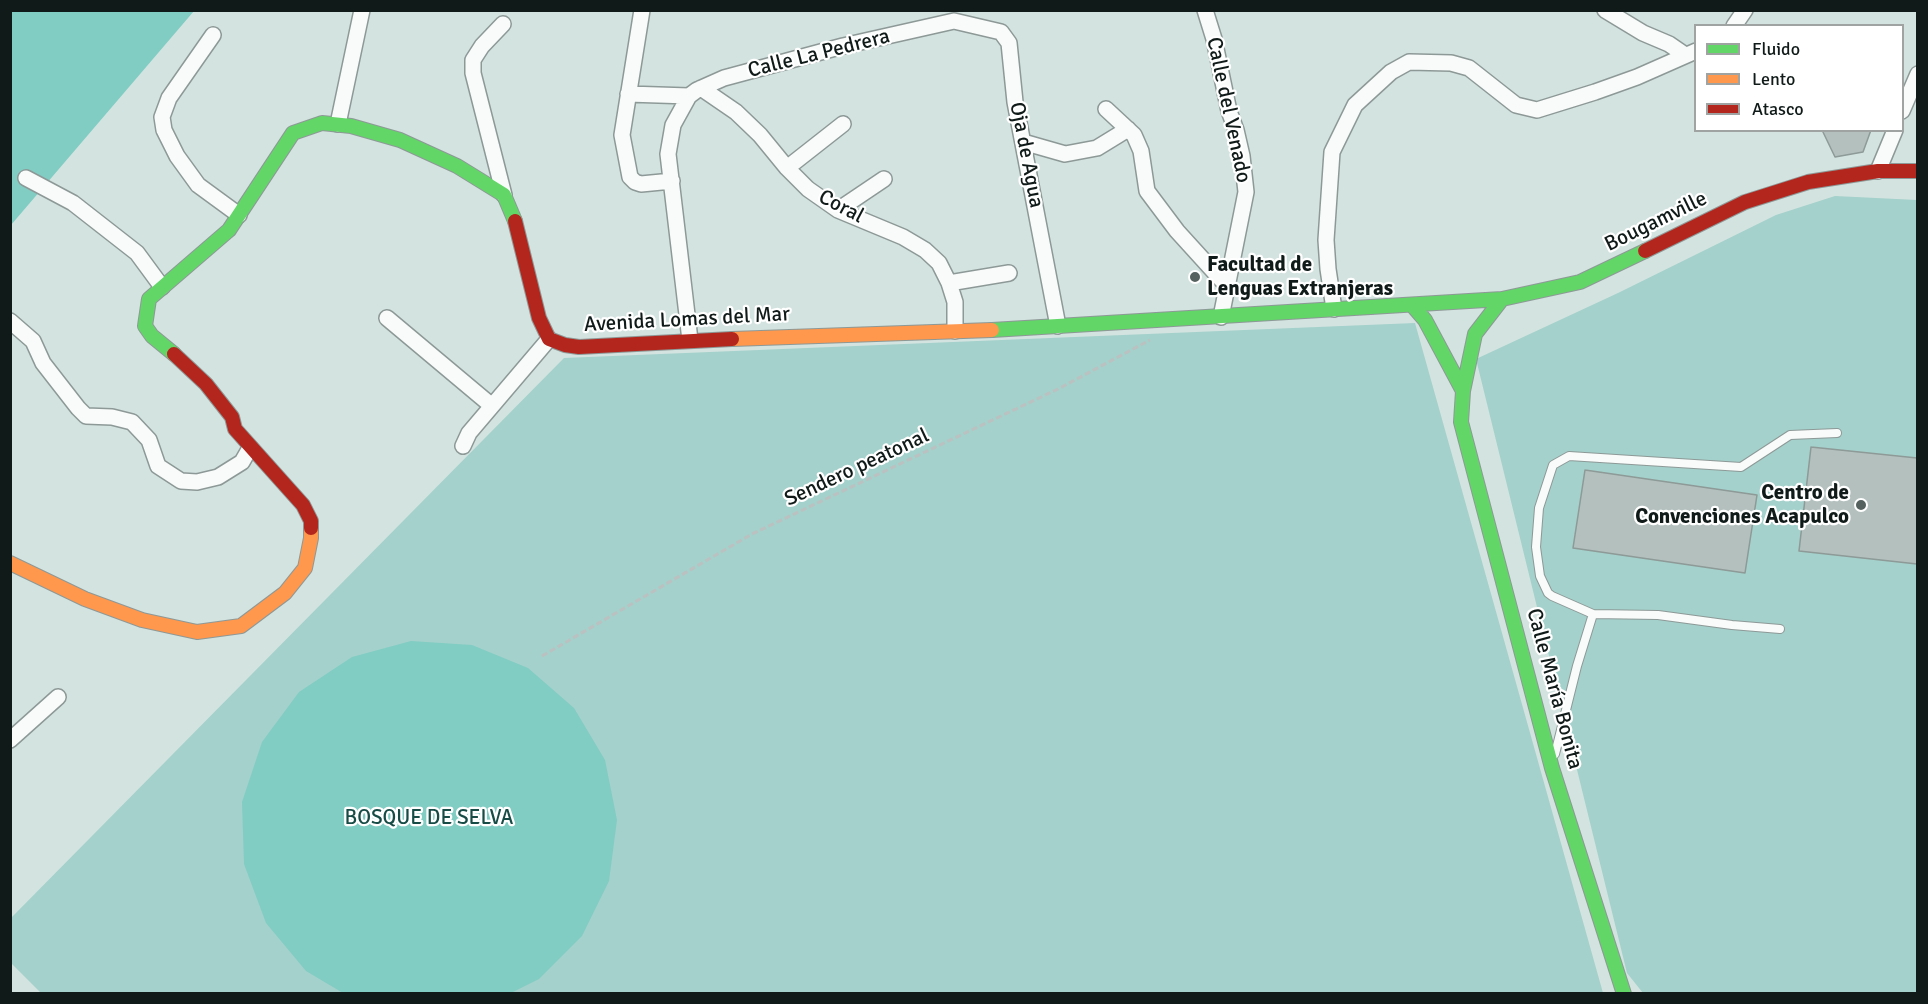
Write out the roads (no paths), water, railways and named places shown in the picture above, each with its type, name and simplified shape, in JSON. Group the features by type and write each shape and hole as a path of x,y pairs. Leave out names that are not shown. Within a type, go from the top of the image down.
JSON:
{"main road":[{"path":"10,563 85,599 142,620 197,632 241,626 285,593 305,568 311,521 303,505 250,448 235,429 232,417 206,384 181,359 152,336 145,326 149,299 229,230 293,133 322,123 360,128 400,140 457,166 504,195 518,228 539,318 549,339"},
{"name":"Bougamville","path":"1412,305 1502,299 1580,282 1745,202 1808,182 1878,171 1917,171"},
{"name":"Calle María Bonita","path":"1502,299 1475,334 1463,391 1461,422 1552,768 1624,993"},
{"path":"1412,305 1425,320 1463,391"},
{"name":"Avenida Lomas del Mar","path":"549,339 579,347 690,340 1058,326 1412,305"}],"street":[{"path":"338,124 362,10"},
{"path":"642,10 622,135 630,177 641,184 672,181"},
{"name":"Calle del Venado","path":"1205,10 1214,39 1228,111 1236,130 1242,156 1245,192 1221,317"},
{"path":"1605,10 1643,33 1690,53"},
{"path":"1735,24 1745,10"},
{"name":"Calle La Pedrera","path":"695,92 724,78 953,16"},
{"name":"Oja de Agua","path":"953,16 1001,32 1009,43 1014,102 1058,326"},
{"path":"503,24 482,46 473,60 473,73 504,195"},
{"path":"213,35 169,98 162,117 164,130 177,156 198,184 239,215"},
{"path":"1334,309 1326,240 1332,152 1355,105 1390,72 1409,62 1452,63 1469,68 1516,105 1537,110 1627,81 1690,53"},
{"path":"1904,106 1917,74"},
{"path":"628,94 695,92"},
{"path":"690,340 669,154 673,125 695,92"},
{"name":"Coral","path":"695,92 736,112 760,135 808,189 838,210 903,237 925,250 939,262 955,302 955,331"},
{"path":"1106,109 1134,135 1141,151 1147,191 1178,231 1227,286"},
{"path":"787,168 843,124"},
{"path":"1023,142 1065,154 1097,148 1128,129"},
{"path":"1878,171 1894,132"},
{"path":"26,178 73,203 137,253 162,287"},
{"path":"838,210 884,179"},
{"path":"949,283 1009,273"},
{"path":"387,318 492,406"},
{"path":"10,321 33,341 44,363 86,416 112,417 132,422 149,440 158,466 181,481 197,482 218,477 242,462 250,448"},
{"path":"463,446 469,433 549,339"},
{"path":"10,740 58,697"}],"lane":[{"path":"1780,629 1658,615 1593,614 1552,596 1548,593 1540,576 1536,548 1539,508 1553,465 1569,456 1741,467 1790,435 1837,433"},
{"path":"1552,768 1576,666 1593,614"}],"place":[{"name":"Facultad de Lenguas Extranjeras","path":"1195,277"},
{"name":"Centro de Convenciones Acapulco","path":"1861,505"}],"park label":[{"name":"BOSQUE DE SELVA","path":"429,818"}]}
